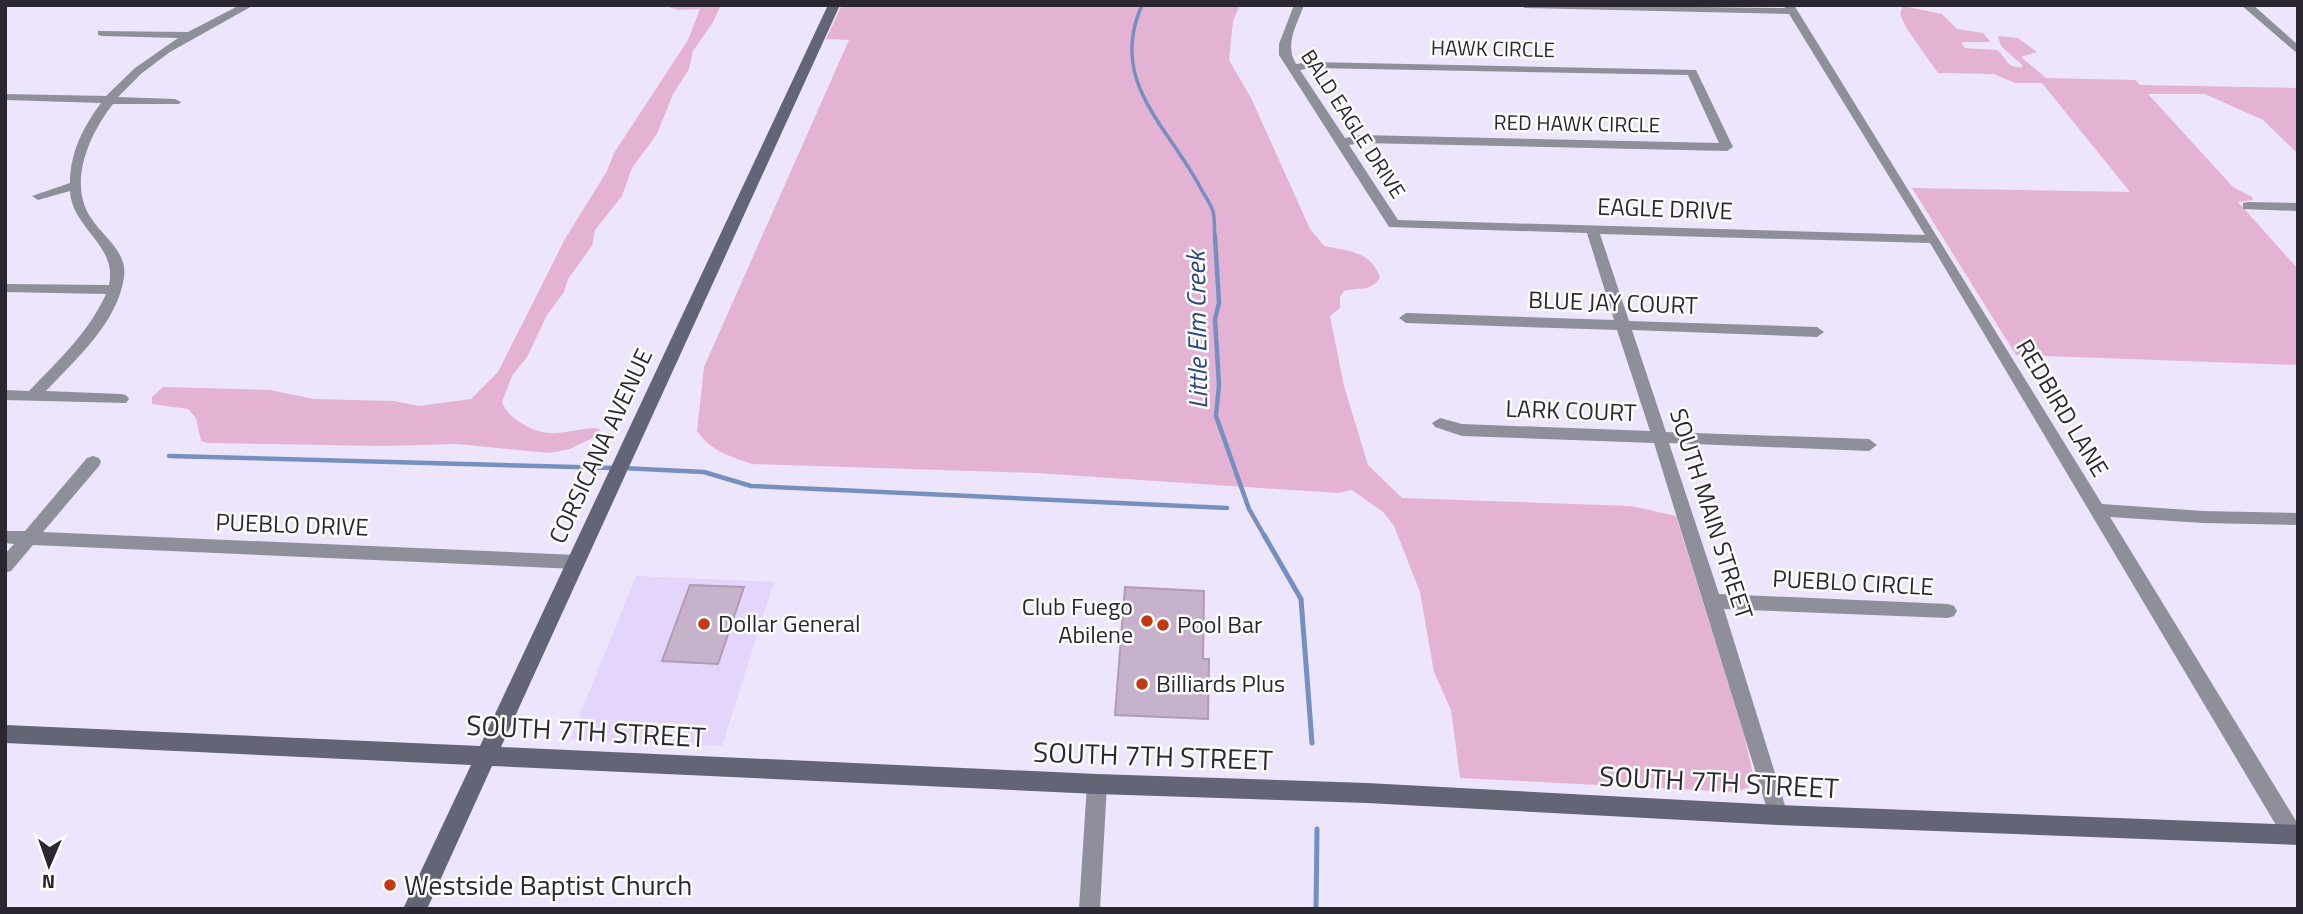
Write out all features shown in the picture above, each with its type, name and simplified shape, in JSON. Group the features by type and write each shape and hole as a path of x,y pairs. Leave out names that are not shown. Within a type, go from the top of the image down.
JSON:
{"main road":[{"name":"CORSICANA AVENUE","path":"415,909 834,5"},
{"name":"SOUTH 7TH STREET","path":"5,734 1097,784 1336,792 1778,815 2295,835"}],"street":[{"path":"33,396 85,340 115,290 118,273 109,248 78,207 76,185 80,148 109,99 141,69 191,35 249,5"},
{"name":"BALD EAGLE DRIVE","path":"1299,5 1284,44 1286,55 1394,224"},
{"path":"1525,5 1791,8"},
{"path":"2246,5 2298,51"},
{"name":"REDBIRD LANE","path":"1791,8 2295,835"},
{"path":"102,33 191,35"},
{"name":"HAWK CIRCLE","path":"1293,68 1312,65 1692,72"},
{"name":"RED HAWK CIRCLE","path":"1343,142 1361,139 1727,147 1692,72"},
{"path":"5,97 175,102"},
{"path":"5,108 19,97"},
{"path":"38,196 76,185"},
{"path":"2248,206 2298,207"},
{"name":"EAGLE DRIVE","path":"1394,224 1934,239"},
{"name":"SOUTH MAIN STREET","path":"1592,230 1713,601 1778,815"},
{"path":"5,288 115,290"},
{"name":"BLUE JAY COURT","path":"1406,318 1817,332"},
{"path":"5,394 121,399"},
{"name":"LARK COURT","path":"1440,423 1462,430 1869,445"},
{"path":"5,566 93,462"},
{"path":"2096,510 2203,517 2298,519"},
{"name":"PUEBLO DRIVE","path":"5,537 578,562"},
{"name":"PUEBLO CIRCLE","path":"1713,601 1948,611"},
{"path":"1088,909 1097,784"}],"shaded area":[{"path":"663,5 721,5 693,51 689,69 673,94 657,134 632,168 622,196 595,230 592,246 547,315 527,357 512,376 502,402 505,409 521,423 541,432 557,433 594,428 600,429 597,436 570,449 550,453 457,444 384,446 208,443 201,441 196,418 188,409 152,404 152,397 163,387 270,390 314,399 394,401 419,406 471,399 498,372 565,239 607,171 614,153 688,40 700,9 678,10"},
{"path":"842,5 1240,5 1233,21 1229,60 1252,100 1310,229 1324,246 1364,257 1376,268 1380,277 1369,287 1344,291 1340,297 1340,308 1330,316 1344,386 1368,465 1402,498 1631,506 1676,516 1744,735 1753,774 1749,787 1737,792 1460,778 1451,710 1434,672 1420,592 1394,526 1383,512 1352,490 1338,493 1036,473 752,464 714,448 702,438 697,431 704,367 849,40 826,39"},
{"path":"1903,6 1942,14 1957,29 1983,33 1990,41 1961,43 1965,48 1997,50 2010,64 2022,67 2001,46 1998,36 2018,38 2037,52 2021,57 2046,78 2135,80 2140,85 2298,88 2298,154 2263,120 2205,94 2148,94 2233,187 2252,197 2253,200 2238,202 2298,269 2298,365 2016,355 1912,188 2130,192 2042,83 2015,83 1994,74 1938,73 1907,29 1900,14"},
{"path":"636,576 774,582 722,746 570,739"}],"building":[{"name":"Dollar General","path":"690,585 744,587 718,664 662,661"},
{"name":"Pool Bar","path":"1125,587 1204,591 1203,659 1209,659 1208,719 1115,715"}],"waterway":[{"name":"Little Elm Creek","path":"1142,5 1133,32 1132,57 1137,80 1158,122 1187,164 1210,205 1214,214 1215,237"},
{"name":"Little Elm Creek","path":"1215,236 1219,303 1215,319 1219,385 1216,416 1249,509 1265,537"},
{"path":"169,456 614,468"},
{"path":"622,468 704,472 751,486 1227,508"},
{"name":"Little Elm Creek","path":"1264,535 1301,599 1312,743"},
{"name":"Little Elm Creek","path":"1316,909 1317,829"}],"place":[{"name":"Club Fuego Abilene","path":"1147,621"},
{"name":"Dollar General","path":"704,624"},
{"name":"Pool Bar","path":"1163,625"},
{"name":"Billiards Plus","path":"1142,684"},
{"name":"Westside Baptist Church","path":"390,885"}]}
